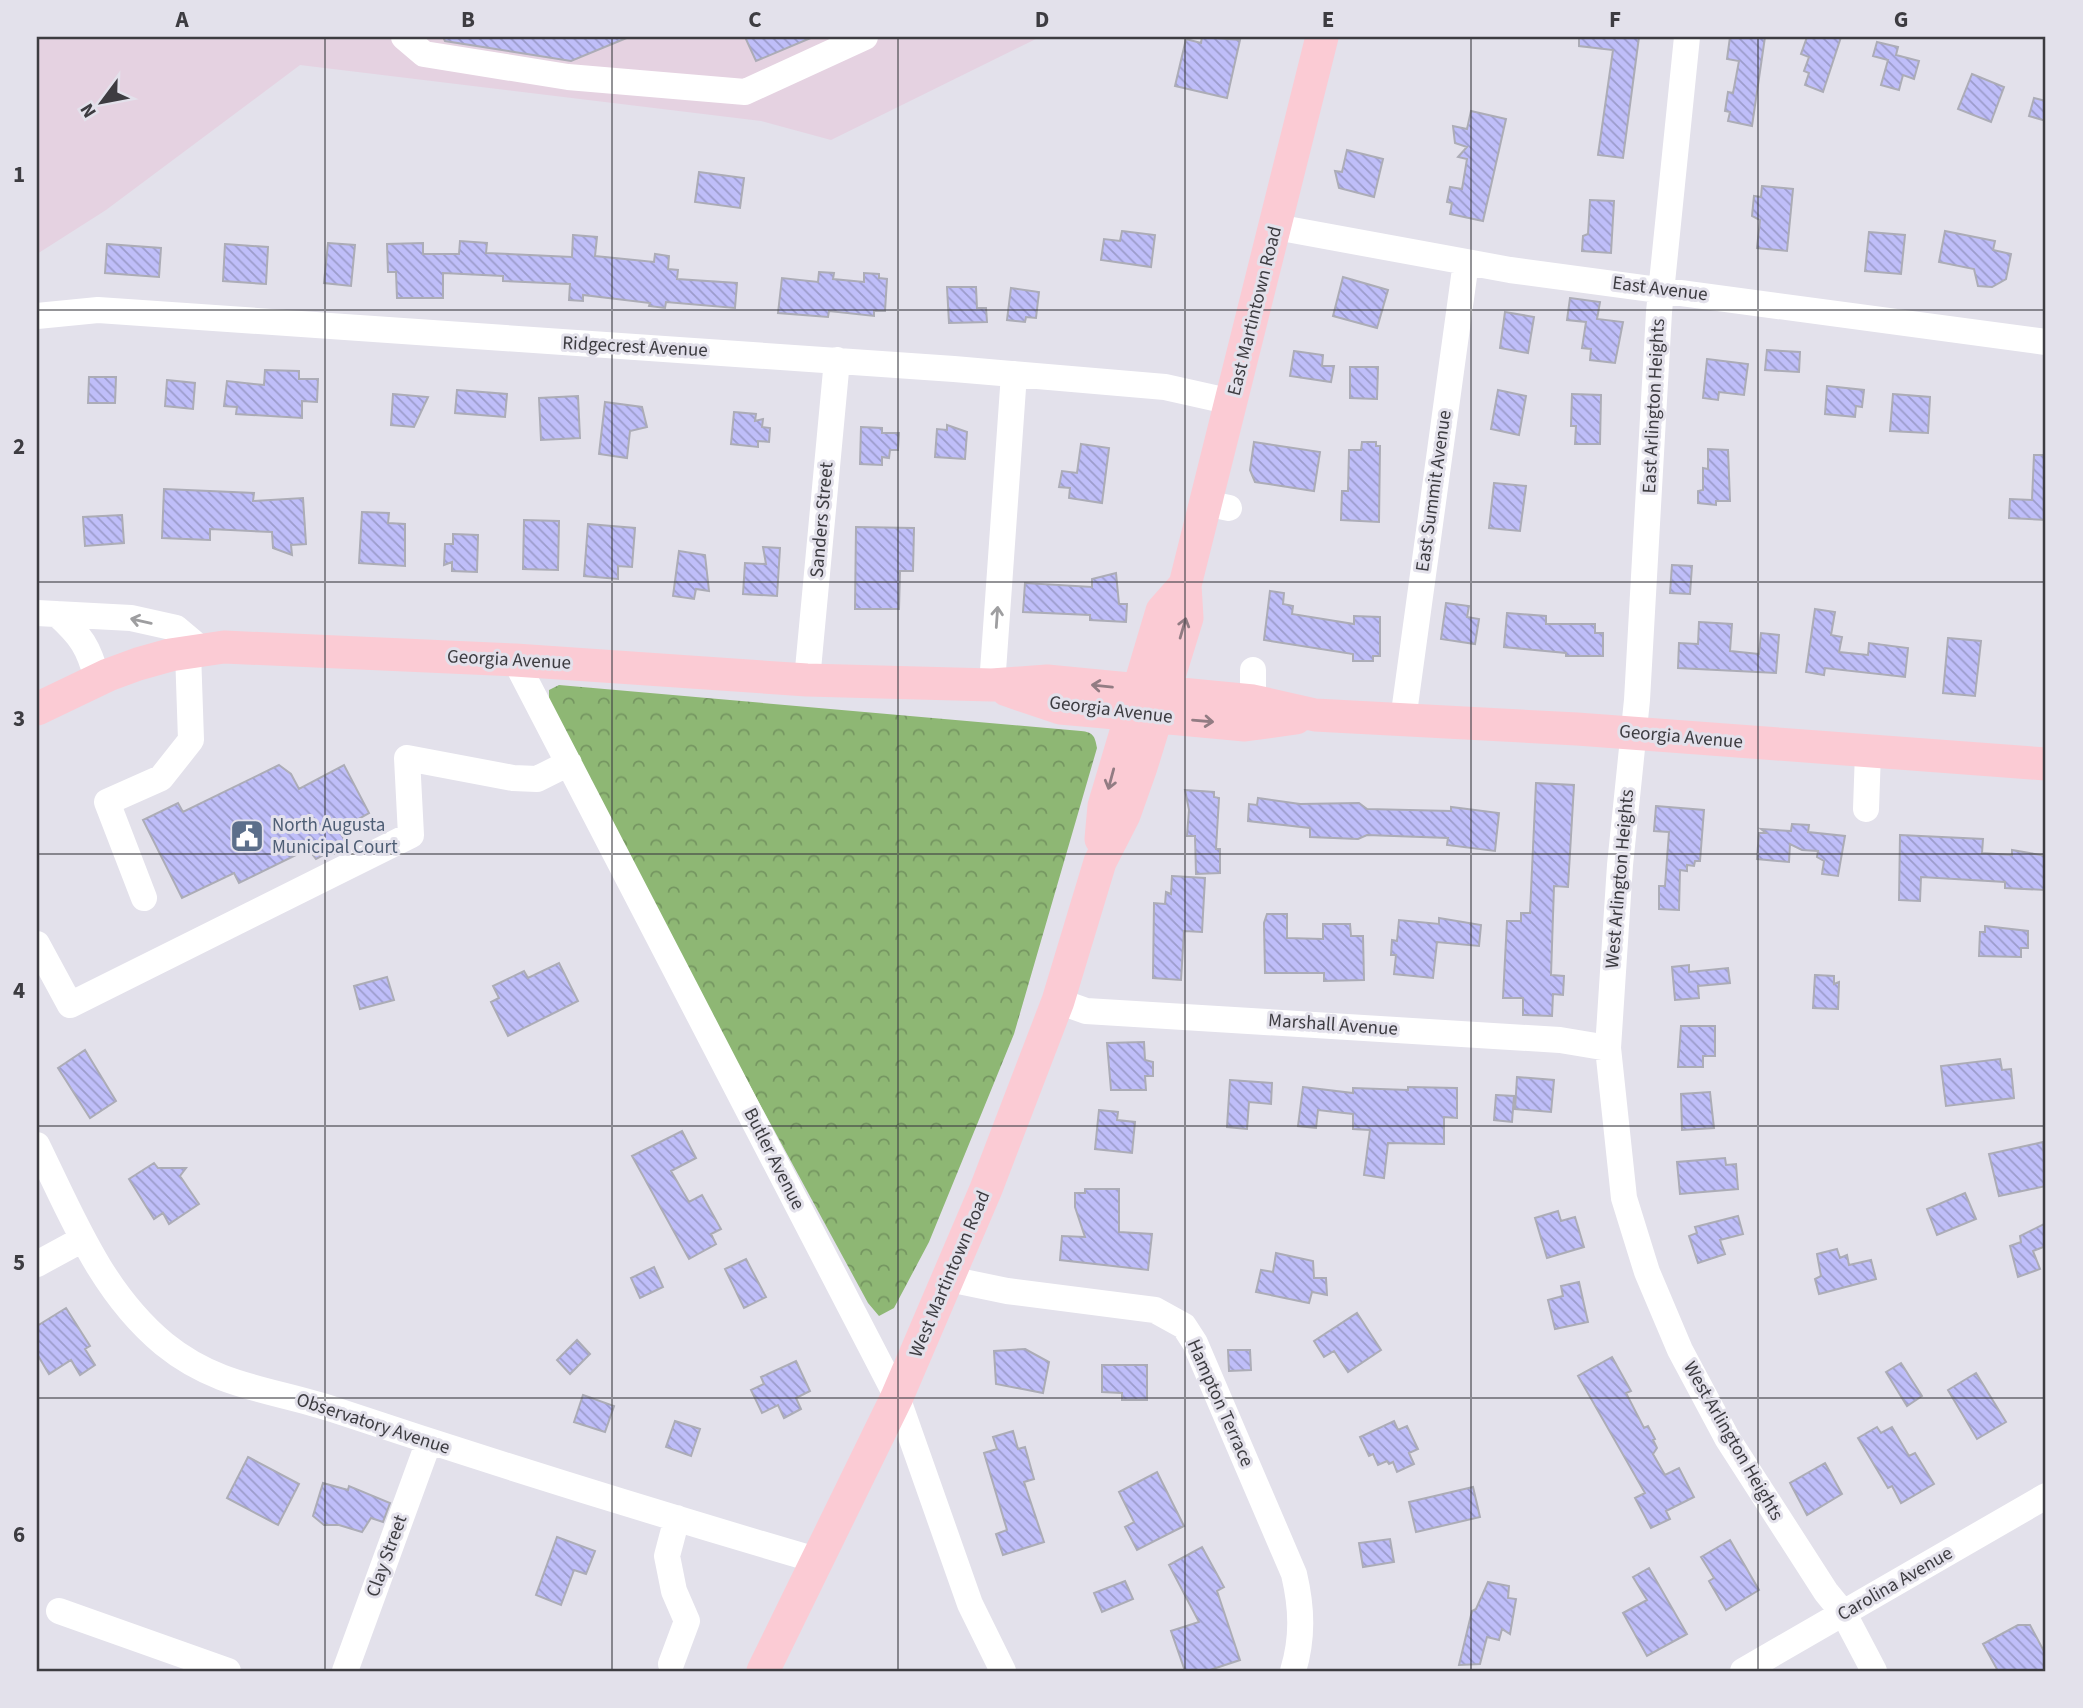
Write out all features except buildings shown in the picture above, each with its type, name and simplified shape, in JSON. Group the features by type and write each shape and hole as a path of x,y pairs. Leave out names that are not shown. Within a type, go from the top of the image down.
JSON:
{"main road":[{"name":"East Martintown Road","path":"1147,703 1187,618 1185,584 1217,505 1232,402 1322,37"},
{"name":"Georgia Avenue","path":"37,709 97,679 138,664 194,650 224,647 515,660 807,680 992,685 1047,681 1245,725 1315,715 1632,734 2046,764"},
{"name":"Georgia Avenue","path":"1147,703 1253,686 1315,715"},
{"name":"West Martintown Road","path":"773,1668 816,1560 898,1397 948,1279 1058,1001 1100,862 1104,806 1147,703"}],"street":[{"path":"404,37 424,54 569,77 745,92 865,37"},
{"name":"East Arlington Heights","path":"1632,734 1637,700 1662,289 1687,37"},
{"name":"East Avenue","path":"1276,227 1466,262 2046,342"},
{"name":"East Summit Avenue","path":"1403,720 1466,262"},
{"name":"Ridgecrest Avenue","path":"37,316 98,310 837,360 1165,387 1232,402"},
{"name":"Sanders Street","path":"807,680 837,360"},
{"path":"992,685 1014,374"},
{"path":"47,613 131,618 176,628 194,650 191,740 161,778 107,802 144,898"},
{"path":"47,613 80,635 90,651 97,679"},
{"name":"Butler Avenue","path":"515,660 898,1397 960,1611 1003,1671"},
{"name":"West Arlington Heights","path":"1632,734 1608,1048 1624,1198 1647,1272 1680,1350 1727,1438 1826,1592 1844,1614 1874,1671"},
{"path":"1866,809 1868,752"},
{"path":"38,949 70,1005 411,835 407,758 513,778 537,779 569,763"},
{"name":"Marshall Avenue","path":"1058,1001 1086,1011 1560,1040 1608,1048"},
{"name":"Observatory Avenue","path":"37,1145 100,1270 136,1317 172,1350 204,1371 229,1382 309,1401 429,1441 816,1560"},
{"path":"37,1264 83,1239"},
{"name":"Hampton Terrace","path":"948,1279 1007,1291 1155,1310 1184,1326 1195,1342 1294,1574 1301,1622 1299,1650 1293,1671"},
{"name":"Clay Street","path":"345,1671 429,1441"},
{"name":"Carolina Avenue","path":"1743,1671 2046,1496"},
{"path":"671,1664 687,1621 674,1591 667,1556 677,1518"},
{"path":"59,1611 228,1671"}],"shaded area":[{"path":"37,37 1040,37 831,140 761,121 300,65 106,210 37,254"}],"green space":[{"path":"559,685 1081,731 1088,732 1094,738 1097,748 1014,1034 929,1242 894,1308 879,1316 868,1303 600,810 549,702 549,690"}],"place":[{"name":"North Augusta Municipal Court","path":"247,836"}]}
